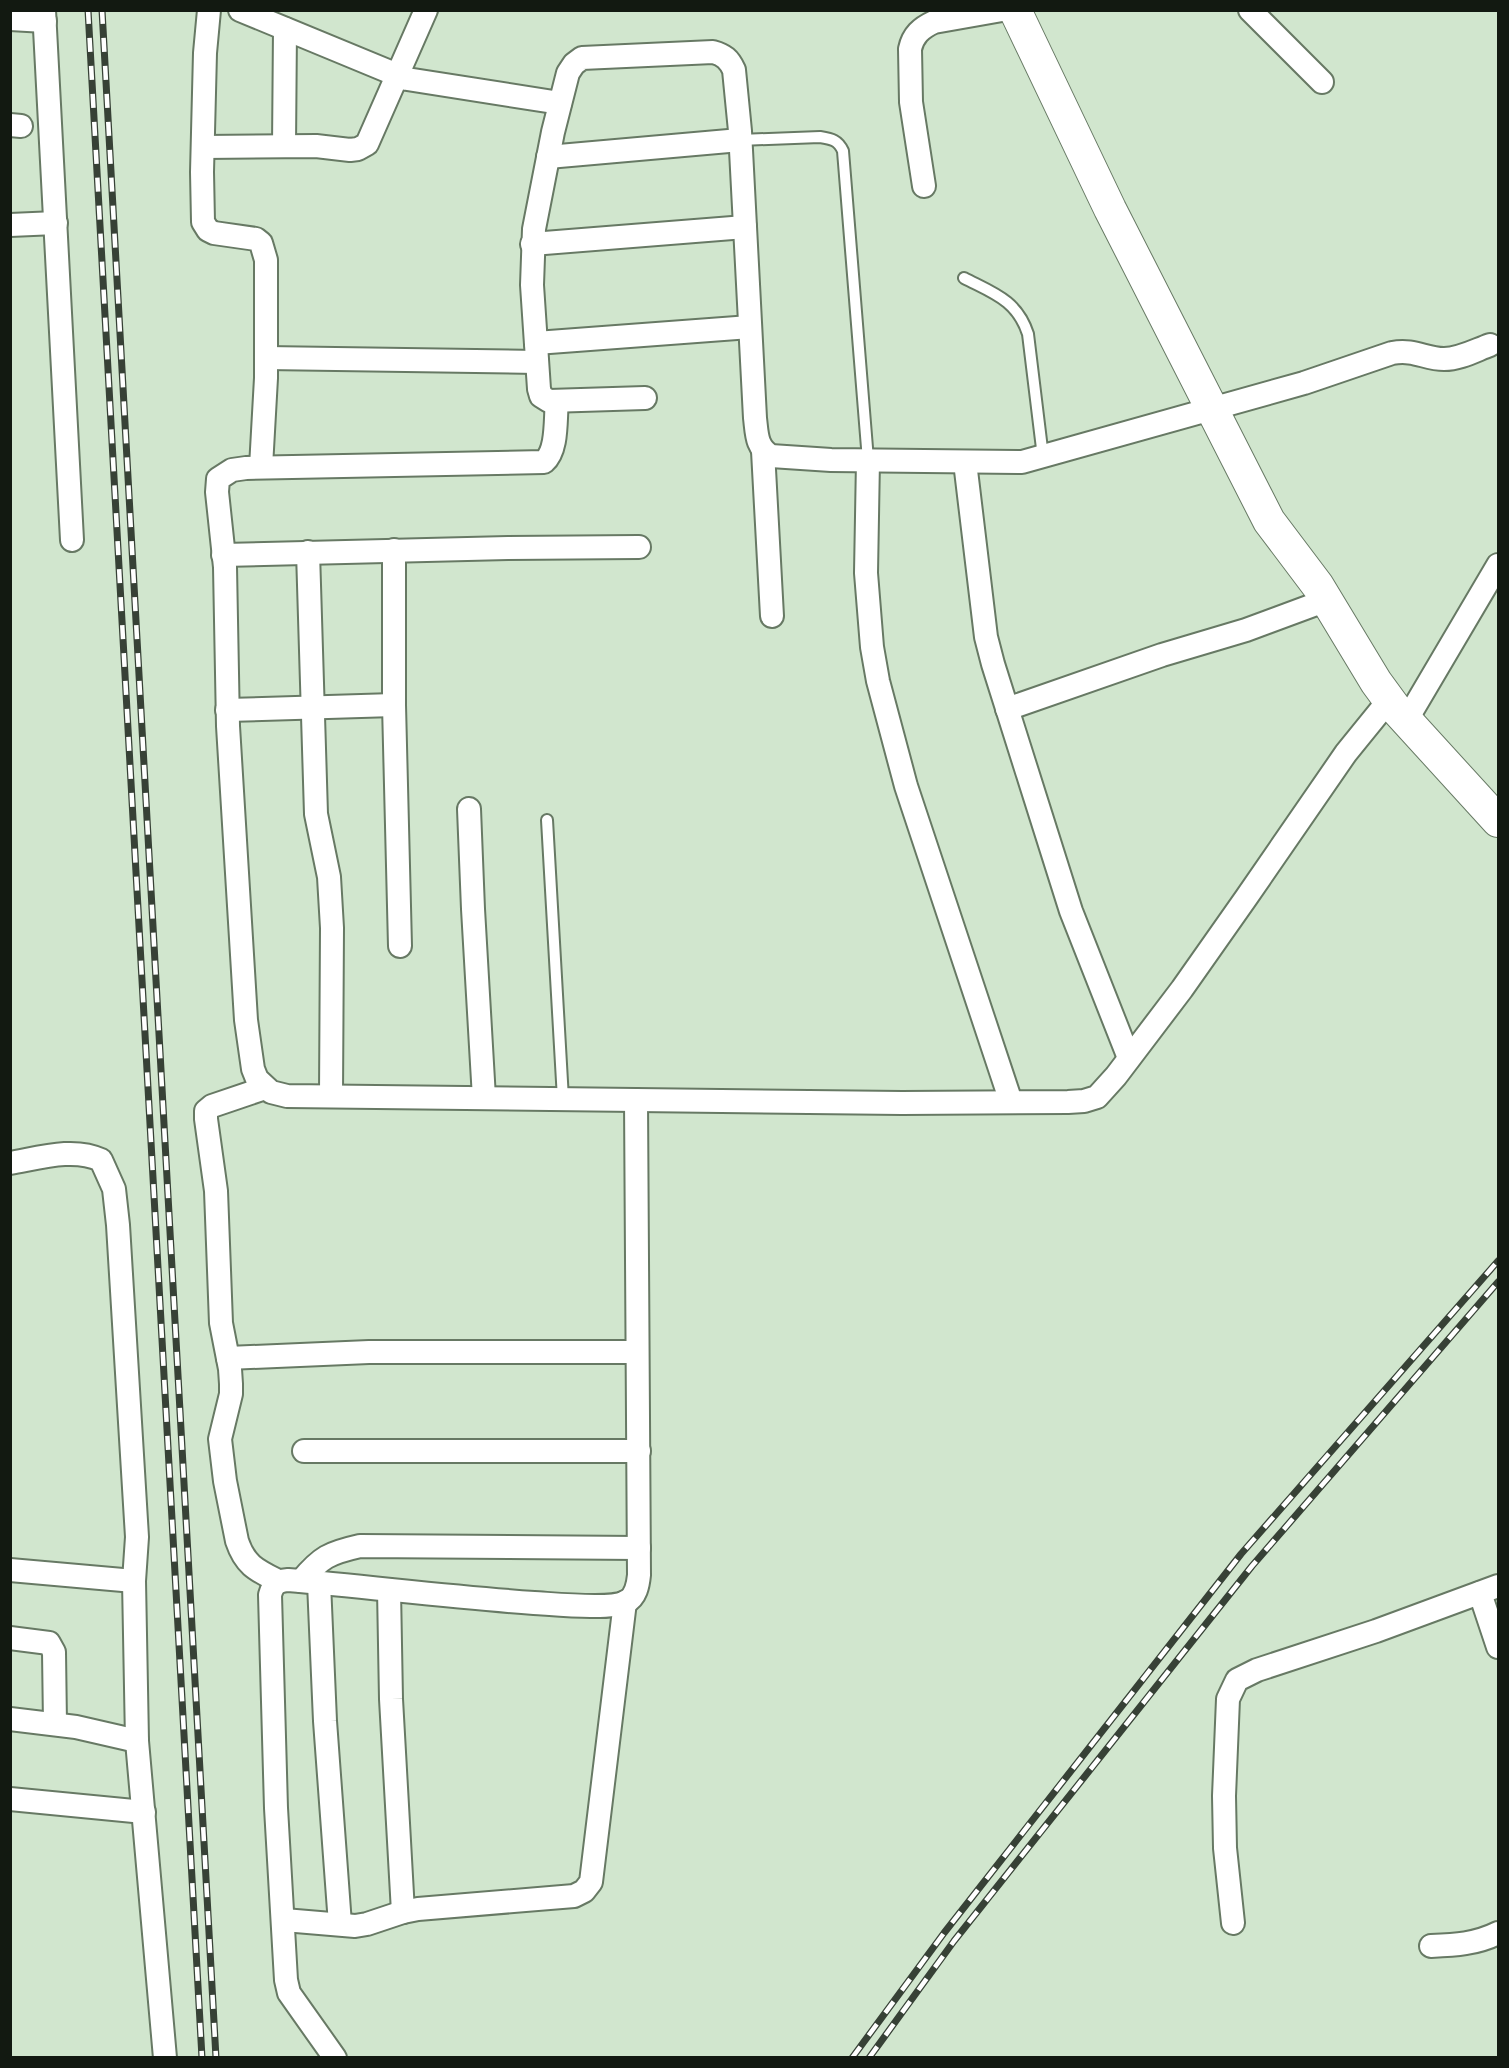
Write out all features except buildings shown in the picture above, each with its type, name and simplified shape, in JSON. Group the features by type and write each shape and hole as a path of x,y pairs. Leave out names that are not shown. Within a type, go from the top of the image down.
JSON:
{"street":[{"path":"209,10 205,53 202,147 203,222 208,230 214,233 256,239 261,243 266,260 266,358 261,467"},
{"path":"240,10 397,75 418,81 560,103"},
{"path":"202,147 316,146 350,150 367,144 426,10"},
{"path":"924,186 911,102 910,49 912,41 925,26 934,22 1002,10"},
{"path":"1015,10 1115,220 1269,521 1327,600 1376,682 1398,711 1498,821"},
{"path":"1250,10 1322,82"},
{"path":"10,19 44,16 72,540"},
{"path":"284,146 285,29"},
{"path":"645,399 549,401 541,396 532,244 548,158 568,73 582,58 713,51 730,61 734,70 757,434 763,451 772,616"},
{"path":"548,158 740,140"},
{"path":"10,225 56,223"},
{"path":"532,244 745,227"},
{"path":"266,358 453,362 750,327"},
{"path":"763,451 771,456 779,457 1022,462 1304,383 1392,353 1406,351 1443,359 1457,358 1490,345"},
{"path":"557,401 554,447 550,457 544,462 261,467 232,470 218,479 217,492 225,567 227,710 246,1020 253,1069 257,1079 271,1092 287,1096 1011,1102 1084,1101 1097,1096 1105,1090 1227,926 1346,753 1398,711 1498,566"},
{"path":"868,460 866,573 872,647 878,681 906,786 1011,1102"},
{"path":"965,462 986,637 1071,911 1129,1058"},
{"path":"223,555 639,547"},
{"path":"394,550 394,705 400,946"},
{"path":"308,552 316,814 329,877 331,912 331,1096"},
{"path":"1007,709 1162,654 1246,630 1327,600"},
{"path":"227,710 394,705"},
{"path":"469,809 473,921 484,1098"},
{"path":"265,1088 220,1103 206,1112 216,1191 221,1323 230,1369 231,1394 220,1439 241,1554 253,1568 278,1581 575,1606 625,1602 633,1596 638,1587 636,1100"},
{"path":"10,1163 69,1154 89,1155 101,1160 114,1189 132,1430 137,1537 134,1581 137,1741 165,2058"},
{"path":"228,1358 369,1352 637,1352"},
{"path":"303,1450 639,1451"},
{"path":"340,1924 325,1720 310,1582 314,1565 335,1552 360,1546 639,1548"},
{"path":"10,1570 134,1581"},
{"path":"278,1581 272,1586 270,1595 270,1660 286,1980 290,1993 335,2058"},
{"path":"1233,1923 1225,1848 1224,1796 1228,1699 1238,1680 1257,1670 1376,1631 1489,1589 1498,1647"},
{"path":"389,1590 391,1700 402,1912"},
{"path":"284,1920 355,1926 402,1912 574,1896 584,1891 591,1882 625,1602"},
{"path":"10,1638 49,1643 54,1652 55,1724"},
{"path":"10,1719 76,1727 137,1741"},
{"path":"10,1799 144,1812"},
{"path":"1431,1946 1461,1945 1481,1941 1498,1933"}],"lane":[{"path":"740,140 820,137 833,139 840,143 843,151 868,460"},
{"path":"964,278 1005,299 1017,310 1025,324 1033,367 1043,457"},
{"path":"547,819 563,1099"}],"railway":[{"path":"88,10 202,2058"},
{"path":"102,10 216,2058"},
{"path":"852,2058 944,1933 1241,1554 1498,1261"},
{"path":"869,2058 954,1941 1252,1566 1498,1282"}]}
